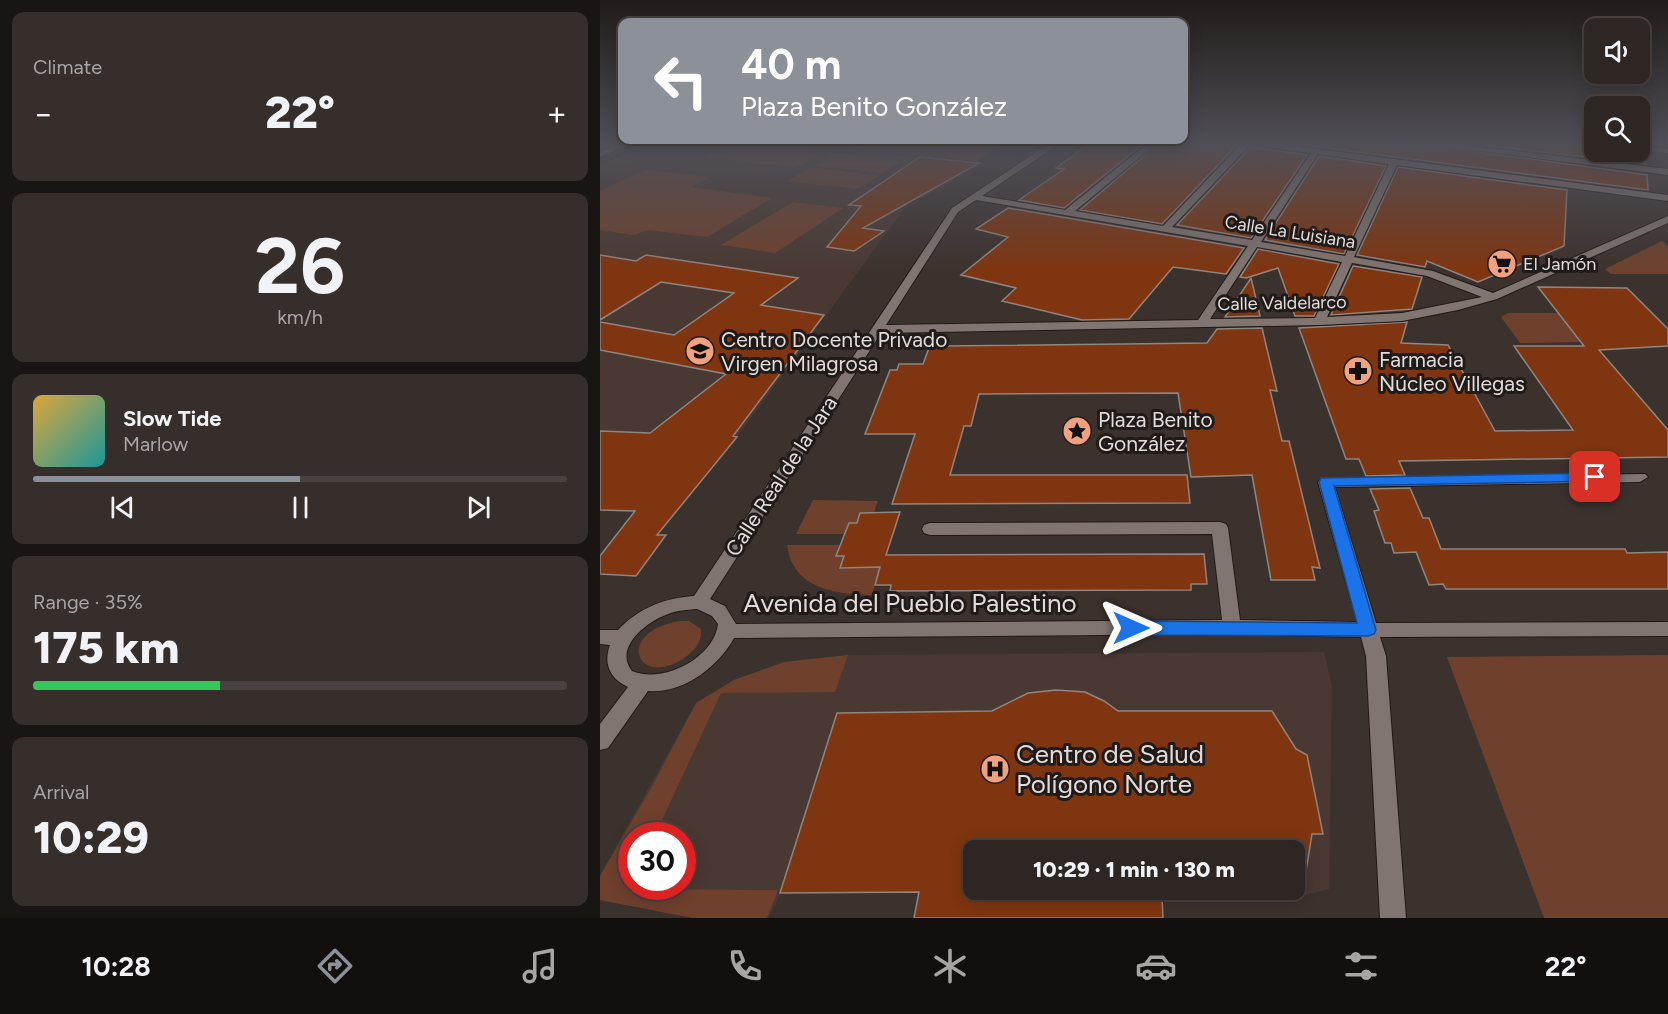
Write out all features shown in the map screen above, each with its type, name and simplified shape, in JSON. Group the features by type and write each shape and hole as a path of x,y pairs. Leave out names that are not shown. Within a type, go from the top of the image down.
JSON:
{"street":[{"name":"Calle Real de la Jara","path":"699,602 955,210 990,186"},
{"path":"1068,212 1100,186"},
{"path":"1165,229 1207,186"},
{"path":"1202,323 1293,186"},
{"path":"1319,321 1382,186"},
{"path":"1575,186 1668,198"},
{"name":"Calle La Luisiana","path":"973,197 1429,273 1493,297"},
{"name":"Calle Valdelarco","path":"877,329 1319,321 1402,317 1458,307 1493,297 1668,219"},
{"path":"1393,918 1376,656 1326,482 1640,477"},
{"path":"930,529 1220,528 1232,627"},
{"path":"699,602 713,606 722,612 727,620 727,631 723,644 712,657 680,678 660,683 642,684 630,681 614,669 615,648 621,638 633,625 665,607 699,602"},
{"name":"Avenida del Pueblo Palestino","path":"727,631 1232,627 1368,630 1668,629"},
{"path":"600,637 621,638"},
{"path":"600,741 642,684"}],"shaded area":[{"name":"Centro Docente Privado Virgen Milagrosa","path":"600,186 944,186 922,198 912,198 737,437 600,431"},
{"path":"611,186 694,186 692,187 772,198 707,237 647,230 634,235 600,230 600,191"},
{"path":"830,186 863,186 858,189"},
{"path":"793,202 843,208 775,253 721,245"},
{"path":"1662,241 1668,246 1668,274 1611,274 1605,269"},
{"path":"1508,313 1557,313 1582,342 1520,343 1501,317"},
{"path":"813,500 878,501 874,512 860,513 857,523 849,523 845,534 796,534"},
{"path":"787,545 841,545 836,556 844,556 840,568 880,567 872,595 830,590 807,580 791,560"},
{"path":"689,621 701,629 696,648 670,665 656,667 645,664 640,656 639,647 645,637 659,627"},
{"name":"Centro de Salud Polígono Norte","path":"1324,652 1332,686 1329,889 1305,895 1305,840 963,840 963,897 919,892 781,893 768,918 693,918 600,900 600,875 618,843 618,900 696,900 696,822 630,822 696,703 734,680 784,662 848,655"},
{"path":"848,655 835,692 721,693 661,822 631,822 696,703 734,680 784,662"},
{"path":"1668,655 1668,918 1544,918 1447,657"},
{"path":"618,845 618,900 696,900 696,889 778,890 767,918 693,918 600,900 600,876"},
{"name":"Centro de Salud Polígono Norte","path":"994,900 1162,900 1163,918"}],"building":[{"path":"877,186 938,186 863,228 884,231 854,251 827,247 861,206 849,205"},
{"path":"1040,186 1091,186 1064,208 1019,200"},
{"path":"1108,186 1198,186 1162,224 1080,210"},
{"path":"1214,186 1286,186 1251,238 1177,225"},
{"path":"1300,186 1377,186 1344,254 1265,240"},
{"path":"1389,186 1536,186 1567,190 1564,246 1478,282 1427,261 1425,267 1357,255"},
{"path":"1616,186 1648,186 1648,190"},
{"path":"1008,208 1244,248 1226,274 1173,267 1129,319 1082,320 1002,301 1016,288 961,275 1008,237 976,229"},
{"path":"1258,249 1339,264 1314,316 1295,316 1278,268 1246,278 1240,277"},
{"path":"600,255 636,261 646,255 798,278 761,305 824,315 733,436 737,437 657,535 666,535 636,576 600,574 600,556 635,511 600,510 600,431 650,433 726,374 600,350 600,322 674,335 734,293 661,282 600,320"},
{"path":"1353,266 1422,277 1412,309 1331,315"},
{"path":"1251,278 1260,316 1225,317"},
{"path":"1538,287 1627,288 1668,329 1668,346 1599,350 1668,430 1668,457 1399,461 1405,475 1366,476 1359,459 1346,459 1299,328 1407,322 1401,343 1448,345 1495,431 1573,430 1514,346 1584,346"},
{"path":"1262,328 1277,391 1270,390 1282,441 1289,441 1320,568 1312,567 1315,580 1271,580 1252,475 1191,477 1178,393 979,394 971,426 964,426 950,475 1187,475 1190,503 892,504 915,434 865,434 890,370 897,370 899,364 923,364 929,348 1207,343 1217,329"},
{"path":"1410,488 1423,518 1429,518 1441,549 1625,549 1627,553 1668,552 1668,589 1446,589 1443,584 1429,585 1416,552 1394,553 1391,543 1385,543 1374,511 1379,510 1370,489"},
{"path":"900,512 886,555 1204,554 1207,584 1191,584 1191,590 890,591 891,585 875,585 880,567 840,568 844,556 836,556 849,523 857,523 860,513"},
{"path":"1056,690 1085,692 1118,711 1272,711 1296,749 1307,755 1323,834 1312,834 1305,877 1305,840 963,840 963,900 1162,900 1163,918 914,918 919,892 780,893 837,713 992,711 1028,693"}],"place":[{"name":"El Jamón","path":"1502,264"},
{"name":"Centro Docente Privado Virgen Milagrosa","path":"700,351"},
{"name":"Farmacia Núcleo Villegas","path":"1358,371"},
{"name":"Plaza Benito González","path":"1077,431"},
{"name":"Centro de Salud Polígono Norte","path":"995,769"}],"route":[{"path":"1131,628 1232,627 1368,630 1326,482 1595,477"}]}
